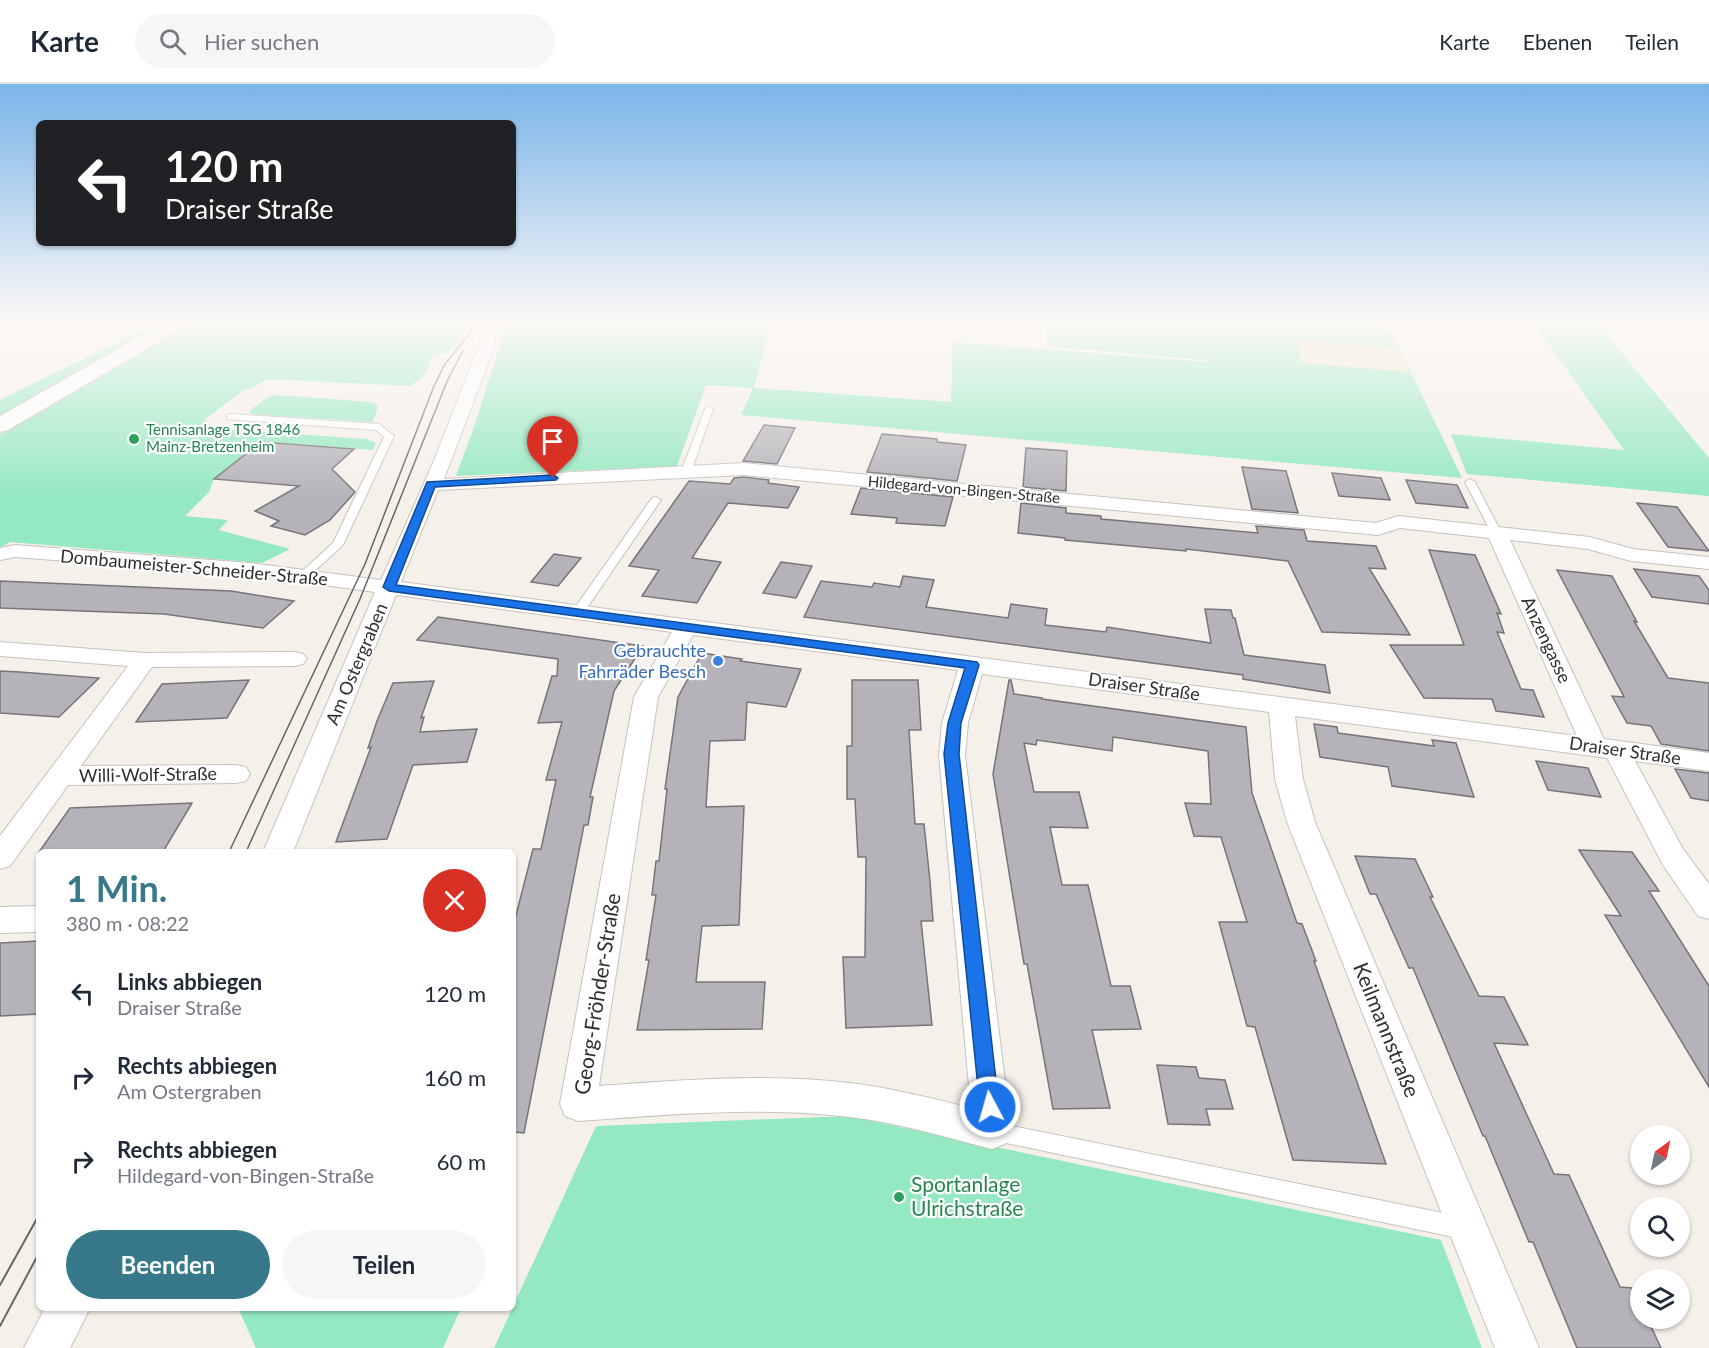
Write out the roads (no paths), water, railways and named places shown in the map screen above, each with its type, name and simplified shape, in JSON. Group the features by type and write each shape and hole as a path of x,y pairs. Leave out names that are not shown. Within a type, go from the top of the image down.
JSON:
{"main road":[{"path":"0,425 76,381"}],"street":[{"name":"Am Ostergraben","path":"279,849 442,463 473,381"},
{"name":"Hildegard-von-Bingen-Straße","path":"431,485 744,469 1378,529 1398,522 1590,543 1631,555 1709,564"},
{"name":"Anzengasse","path":"1496,532 1606,748 1668,848 1709,907"},
{"name":"Dombaumeister-Schneider-Straße","path":"0,554 15,551 214,566 389,587"},
{"name":"Draiser Straße","path":"389,587 1709,762"},
{"name":"Georg-Fröhder-Straße","path":"686,627 646,697 578,1104 758,1094 831,1098 899,1108 992,1131"},
{"path":"0,649 145,660 295,659"},
{"name":"Willi-Wolf-Straße","path":"0,858 145,660"},
{"path":"972,665 955,723 952,754 992,1131"},
{"name":"Keilmannstraße","path":"1281,705 1289,779 1301,822 1517,1348"},
{"name":"Willi-Wolf-Straße","path":"60,776 236,774"},
{"path":"0,920 36,919"},
{"path":"46,1348 67,1311"}],"lane":[{"path":"686,472 709,409"},
{"path":"230,417 380,427 389,436 338,545 302,577"},
{"path":"1470,482 1496,532"},
{"path":"578,612 657,500"},
{"path":"992,1131 1468,1229"}],"tram line":[{"path":"230,849 365,564 437,381"},
{"path":"247,849 360,599 447,381"},
{"path":"0,1285 36,1220"},
{"path":"0,1326 36,1259"}],"place":[{"name":"Tennisanlage TSG 1846 Mainz-Bretzenheim","path":"134,439"},
{"name":"Gebrauchte Fahrräder Besch","path":"718,661"},
{"name":"Sportanlage Ulrichstraße","path":"899,1197"}]}
